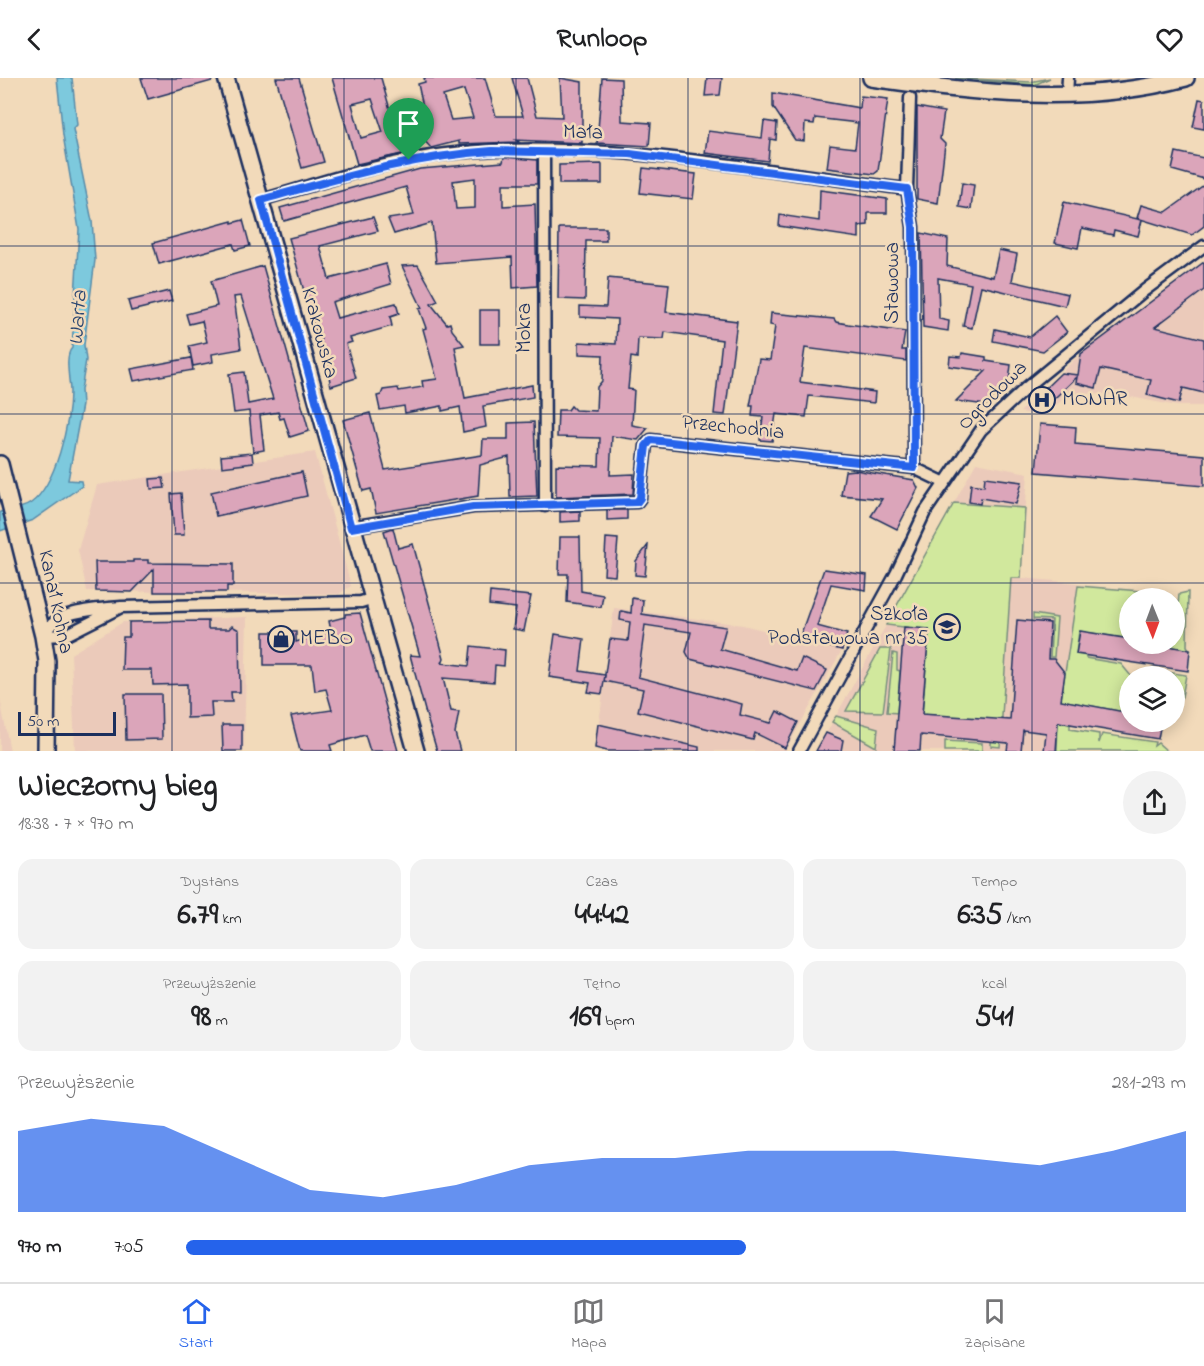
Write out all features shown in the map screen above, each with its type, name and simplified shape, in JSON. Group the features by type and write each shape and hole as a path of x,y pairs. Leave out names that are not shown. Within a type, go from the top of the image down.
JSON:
{"street":[{"name":"Krakowska","path":"226,78 351,528 374,598 416,751"},
{"path":"871,78 970,91 1031,96 1141,89 1186,78"},
{"path":"1067,95 1068,78"},
{"name":"Stawowa","path":"910,98 907,189 913,227 914,468"},
{"name":"Mała","path":"261,200 409,160 445,154 544,151 630,154 907,189"},
{"name":"Mokra","path":"544,151 545,506"},
{"name":"Ogrodowa","path":"799,751 896,574 924,512 981,430 1027,387 1144,290 1204,246"},
{"name":"Przechodnia","path":"351,528 473,507 637,502 640,498 646,446 651,440 914,468 943,482"},
{"name":"Kanał Kohna","path":"0,464 43,636 47,661 46,751"},
{"path":"43,636 56,620 94,609 361,602 374,598"},
{"path":"43,636 66,635 121,607"}],"shaded area":[{"path":"1204,262 1204,406 1177,406 1121,395 1073,393 1041,415 1020,412 1074,360"},
{"path":"315,452 351,586 339,594 87,591 78,550 97,485"},
{"name":"Szkoła Podstawowa nr 35","path":"976,463 1028,473 1021,578 1078,583 1056,751 842,751 843,740 827,732"},
{"path":"614,608 743,625 842,650 785,751 613,751 596,747"},
{"path":"247,617 244,751 75,751 71,654 123,622"},
{"path":"0,699 10,751 0,751"}],"green space":[{"path":"955,78 1030,82 1050,78 1034,85"},
{"name":"Szkoła Podstawowa nr 35","path":"954,503 1025,508 1021,578 1011,578 1000,747 991,746 992,719 922,716 929,630 886,625"},
{"path":"1078,586 1119,589 1119,637 1079,631 1076,653 1085,654 1086,658 1123,666 1119,666 1119,711 1061,700"},
{"path":"1188,592 1187,646 1190,650 1185,649 1185,593"},
{"path":"1033,614 1057,618 1054,657 1050,657 1052,620 1033,619"},
{"path":"880,649 891,649 883,712 846,711"},
{"path":"893,653 897,654 897,670 900,671 897,713 887,712"},
{"path":"836,716 878,728 876,747 832,722"},
{"path":"1058,722 1070,724 1070,729 1099,734 1099,743 1102,734 1155,742 1154,746 1158,743 1167,751 1057,751"},
{"path":"945,741 982,743 982,751 945,751"}],"water":[{"name":"Warta","path":"57,78 72,78 77,125 73,129 92,221 95,260 84,345 86,360 81,390 82,405 68,480 81,481 82,486 33,520 0,531 0,512 28,505 40,494 48,482 60,452 69,405 68,357 72,348 79,229 63,135"}],"building":[{"path":"141,78 212,78 212,81 148,99"},
{"path":"276,78 299,78 324,162 302,168"},
{"path":"332,78 381,78 397,134 407,131 411,152 357,164","holes":["372,99 383,132 361,138 352,104"]},
{"path":"424,78 485,78 496,116 523,116 512,78 527,78 537,116 562,117 560,78 582,82 582,143 516,140 519,142 459,144 459,141 431,148 414,129 427,125 418,84 425,82","holes":["464,90 473,118 451,120 443,96"]},
{"path":"602,78 621,79 622,121 651,123 649,146 597,143"},
{"path":"707,78 722,78 720,95 705,96"},
{"path":"773,93 860,108 861,96 888,99 878,171 874,174 827,168 830,145 855,148 858,123 815,118 814,124 805,123 804,141 795,140 773,107"},
{"path":"1199,99 1204,100 1204,129 1193,127"},
{"path":"917,107 944,112 940,139 945,144 938,203 917,199"},
{"path":"764,121 777,123 776,140 770,139 768,161 705,153 708,131 762,138"},
{"path":"1176,152 1204,158 1204,179 1172,170"},
{"path":"504,157 537,160 537,184 503,184 503,206 535,204 537,286 513,288 512,257 436,263 432,223 394,234 388,219 414,215 406,187 284,221 280,208 420,169 503,162","holes":["475,178 475,208 456,209 453,181"]},
{"path":"602,164 602,184 559,184 559,165"},
{"path":"643,168 696,174 693,199 640,193"},
{"path":"962,183 974,185 971,209 959,207"},
{"path":"1204,185 1204,226 1192,235 1137,218 1141,205 1166,212"},
{"path":"820,190 887,199 887,213 868,213 868,225 859,226 859,238 779,226 780,215 819,221"},
{"path":"1064,202 1142,220 1138,236 1114,230 1113,235 1082,228 1078,248 1055,243"},
{"path":"373,217 378,231 320,246 329,279 386,264 391,284 332,302 337,318 396,303 399,314 390,317 392,326 350,338 352,342 346,344 356,378 331,386 320,336 317,337 289,238"},
{"path":"243,220 250,246 235,250 233,244 159,264 153,243"},
{"path":"559,228 606,228 606,241 586,241 585,300 558,299"},
{"path":"921,233 948,239 947,266 993,277 999,250 1017,254 1012,281 1068,294 1065,306 981,286 972,328 963,326 971,284 938,278 939,319 949,321 948,331 923,327"},
{"path":"1204,262 1204,290 1155,327 1204,339 1204,393 1183,388 1179,403 1147,395 1151,380 1101,369 1096,388 1076,383 1077,377 1039,413 1030,403 1061,373 1078,375 1081,354"},
{"path":"418,265 438,301 431,304 447,324 450,323 452,330 464,345 455,347 465,398 532,385 533,397 483,406 486,427 463,432 460,407 442,411 442,406 405,413 404,406 380,410 377,396 381,395 383,390 398,388 399,391 423,387 422,381 437,379 423,329 426,328 419,309 422,308 402,266"},
{"path":"263,266 309,431 290,437 284,418 280,419 278,412 260,415 264,450 253,452 249,411 234,413 229,374 244,372 248,404 273,399 241,296 234,297 241,349 212,354 213,362 193,366 189,346 207,342 202,321 189,324 186,314 217,306 211,281"},
{"path":"608,278 669,284 666,312 737,321 725,415 714,414 722,340 665,332 664,339 638,338 637,358 631,357 628,389 634,390 632,425 648,428 638,440 612,436 610,475 634,474 633,494 556,497 556,465 599,466 600,438 557,437 558,410 568,410 571,406 575,410 596,411 597,387 602,381 603,355 579,354 579,342 616,344 617,319 580,317 580,306 606,307"},
{"path":"169,291 172,301 131,311 128,301"},
{"path":"480,310 500,310 500,344 480,344"},
{"path":"771,313 834,319 836,322 905,332 902,350 906,350 906,361 805,348 800,382 875,392 874,403 809,396 806,417 776,414 772,441 760,440 763,417 752,416 753,406 750,406 759,359 770,360 775,326 770,325"},
{"path":"1055,316 1067,332 1043,351 993,341 995,329 1030,337"},
{"path":"962,353 986,357 986,361 1011,365 1009,381 986,405 956,401 986,371 949,366 950,356 961,357"},
{"path":"191,358 193,370 134,381 131,369"},
{"path":"370,413 385,470 482,455 483,439 508,439 508,423 534,422 537,496 510,497 509,457 480,465 478,496 376,513 371,489 363,491 343,420"},
{"path":"1040,424 1076,427 1075,444 1204,455 1204,486 1036,472"},
{"path":"252,453 253,463 222,467 221,456"},
{"path":"855,470 914,480 918,488 897,529 871,516 882,499 841,495 845,471"},
{"path":"302,472 307,496 216,516 211,492"},
{"path":"985,477 1022,482 1016,504 981,498 980,504 969,502 971,484 984,486"},
{"path":"163,478 165,488 151,489 150,479"},
{"path":"181,493 184,535 174,535 171,494"},
{"path":"607,510 627,510 627,519 607,520"},
{"path":"580,511 580,521 560,522 560,512"},
{"path":"393,528 398,548 413,544 444,658 442,663 469,666 471,646 505,650 504,666 495,665 494,682 443,678 451,711 459,712 455,733 460,751 437,751 427,718 410,655 420,656 384,531"},
{"path":"560,537 580,537 581,591 603,595 601,607 567,602 568,574 559,574"},
{"path":"606,538 618,539 615,576 604,575"},
{"path":"648,545 645,576 635,575 636,561"},
{"path":"133,560 148,560 148,563 233,564 233,586 227,586 227,592 154,592 154,569 132,592 96,591 95,562 133,562"},
{"path":"824,569 867,575 866,590 831,584 817,626 847,634 842,650 799,639"},
{"path":"490,592 531,596 524,631 513,629 516,608 489,605"},
{"path":"632,598 643,600 642,614 726,627 720,649 797,671 802,658 827,670 816,691 690,659 686,652 691,632 645,625 638,677 742,704 740,715 771,723 777,711 798,722 785,748 755,733 753,740 638,711 643,689 604,681 610,639 628,641 630,622 620,620 621,611 631,613"},
{"path":"360,613 398,751 370,751 365,735 330,745 332,751 300,751 291,716 332,710 326,689 315,691 312,665 264,665 264,632 296,632 296,642 331,631 329,621 345,617 345,614"},
{"path":"1017,620 1050,623 1048,659 1054,659 1065,673 1061,700 1119,711 1119,732 1159,732 1158,739 1058,722 1056,751 1044,751 1046,733 1023,730 1021,751 1007,751 1008,743 921,735 920,751 894,751 904,627 929,629 922,714 1010,720"},
{"path":"208,621 208,629 229,629 232,626 239,630 240,692 231,692 232,702 211,702 212,717 187,718 187,684 153,685 152,670 122,670 123,637 129,637 129,622"},
{"path":"1080,631 1119,637 1119,654 1185,654 1185,649 1190,650 1188,671 1185,671 1185,666 1155,666 1076,654"},
{"path":"555,634 584,639 580,671 605,675 602,694 588,692 590,683 549,677"},
{"path":"125,694 161,694 162,739 126,740"},
{"path":"598,724 699,747 699,751 607,751 595,748"},
{"path":"222,725 242,725 242,751 223,751"},
{"path":"826,733 843,740 841,751 816,751"}],"place":[{"name":"MONAR","path":"1042,400"},
{"name":"Szkoła Podstawowa nr 35","path":"947,627"},
{"name":"MEBO","path":"281,639"}],"route":[{"path":"492,151 630,154 907,189 913,227 914,468 651,440 646,446 640,498 637,502 473,507 351,528 261,200 409,160 445,154 492,151"}]}
